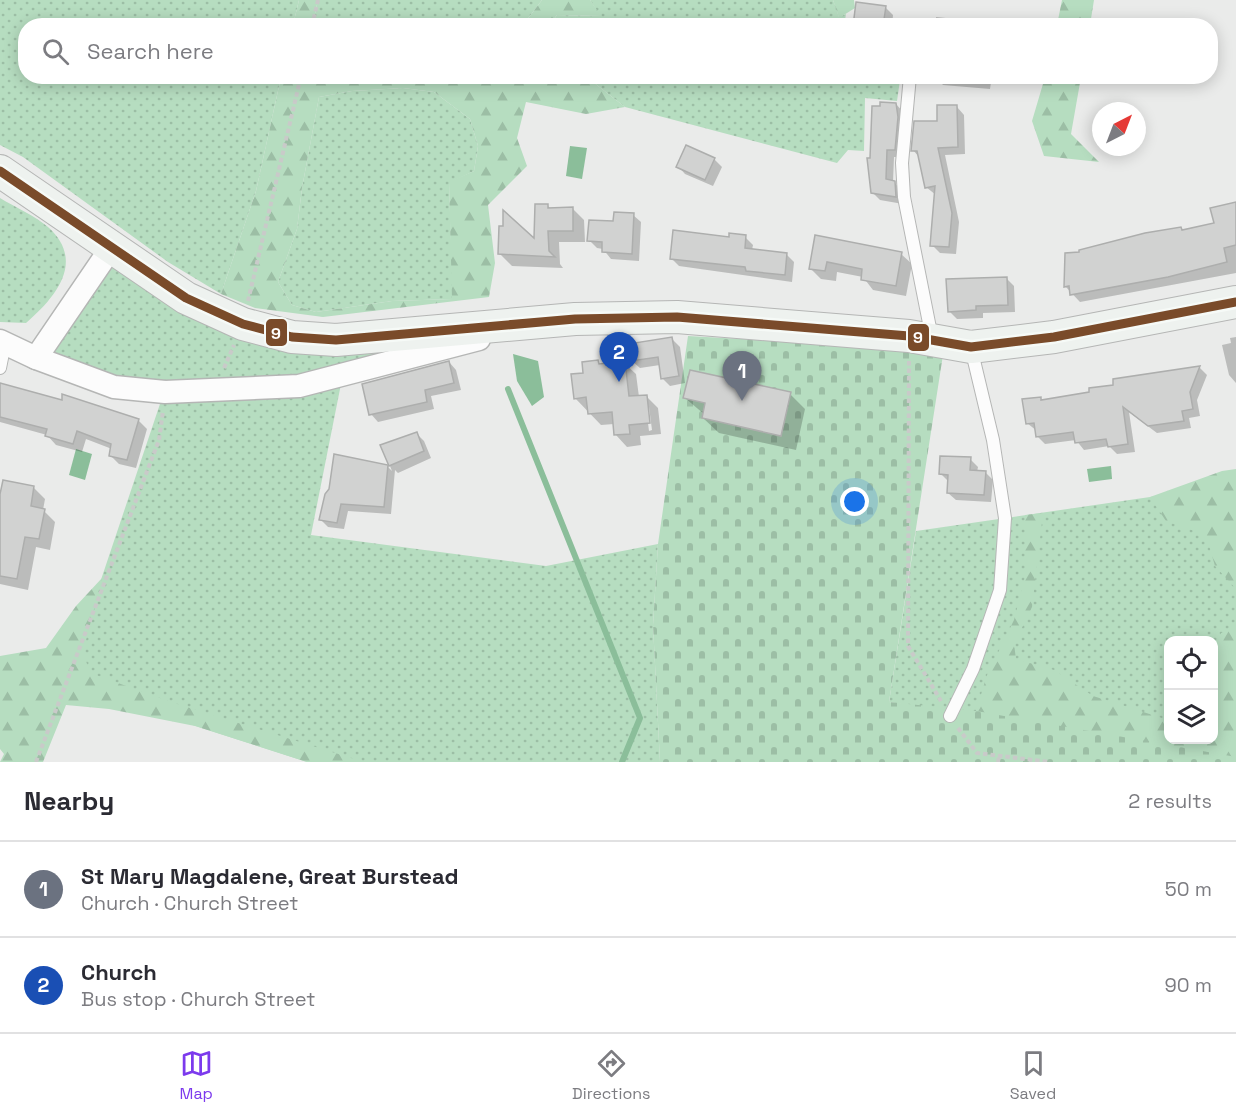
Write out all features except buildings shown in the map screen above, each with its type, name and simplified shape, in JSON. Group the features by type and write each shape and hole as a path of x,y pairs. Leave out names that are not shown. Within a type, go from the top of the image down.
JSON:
{"street":[{"path":"0,171 186,298 243,324 292,337 336,340 605,317 677,317 921,338 971,347 1054,337 1236,302"},
{"path":"36,357 111,248"},
{"path":"3,342 114,387 165,392 298,386 501,333 511,324"}],"lane":[{"path":"909,84 902,163 921,338"},
{"path":"0,368 3,342"},
{"path":"950,716 973,669 1000,590 1004,528 993,440 971,347"}],"path":[{"path":"314,18 318,0"},
{"path":"214,390 243,324 299,84"},
{"path":"921,338 908,646 950,716 977,753 1049,762"},
{"path":"36,762 159,440 165,392"},
{"path":"998,762 999,756"}],"green space":[{"path":"0,0 299,0 295,18 18,18 18,84 279,84 256,191 221,294 168,262 23,157 0,145"},
{"path":"299,0 318,0 314,18 295,18"},
{"path":"318,0 542,0 528,18 314,18"},
{"path":"542,0 590,0 601,16 557,15 555,18 528,18"},
{"path":"590,0 833,0 839,17 846,14 845,18 555,18 557,15 600,16"},
{"path":"833,0 854,0 855,8 839,18"},
{"path":"1062,0 1094,0 1091,18 1058,18"},
{"path":"279,84 596,84 625,107 586,114 526,102 517,138 527,166 488,205 495,263 489,297 323,317 255,308 221,294 256,191","holes":["403,88 434,92 470,119 478,146 474,171 449,182 452,299 392,301 316,312 292,305 278,282 297,229 302,188 319,97 352,91"]},
{"path":"596,84 899,84 897,101 865,98 864,151 848,150 837,163 625,107"},
{"path":"1043,84 1080,84 1071,134 1099,162 1044,156 1032,121"},
{"path":"403,88 434,92 470,119 478,146 474,171 449,183 453,299 392,301 316,312 292,305 278,282 297,229 302,188 319,97 352,91"},
{"path":"0,198 48,227 59,240 65,253 66,265 56,290 26,323 0,322"},
{"path":"111,248 292,337 511,324 341,384 311,535 546,566 658,544 653,625 660,762 307,762 66,684 164,392 36,358"},
{"path":"688,336 909,348 945,342 889,702 976,711 1236,757 1236,762 660,762 653,625 658,544"},
{"path":"1236,469 1236,589 1215,566 1206,535 1166,521 1150,497 1222,471"},
{"path":"1236,480 1236,757 889,702 916,531 1150,497"},
{"path":"1043,513 1032,607 1014,644 1016,659 1054,670 1093,696 1164,718 1164,744 1218,744 1218,641 1221,633 1236,629 1236,762 976,711 987,675 1014,620 1025,577 1025,515"},
{"path":"102,578 83,652 90,673 171,702 364,762 307,762 195,726 109,709 66,705 43,762 0,762 4,754 0,749 0,656 46,648 76,606"}],"shaded area":[{"path":"570,146 587,148 582,179 566,176"},
{"path":"513,354 538,361 544,397 532,406 517,381"},
{"path":"76,449 92,454 85,480 69,475"},
{"path":"1111,466 1112,479 1089,482 1087,469"}],"waterway":[{"path":"508,389 640,718 622,762"}],"transit line":[{"name":"9","path":"0,171 186,298 243,324 292,337 336,340 575,319 677,317 909,336 971,347 1054,337 1236,302"}],"place":[{"name":"Church","path":"619,382"},
{"name":"St Mary Magdalene, Great Burstead","path":"742,401"}]}
